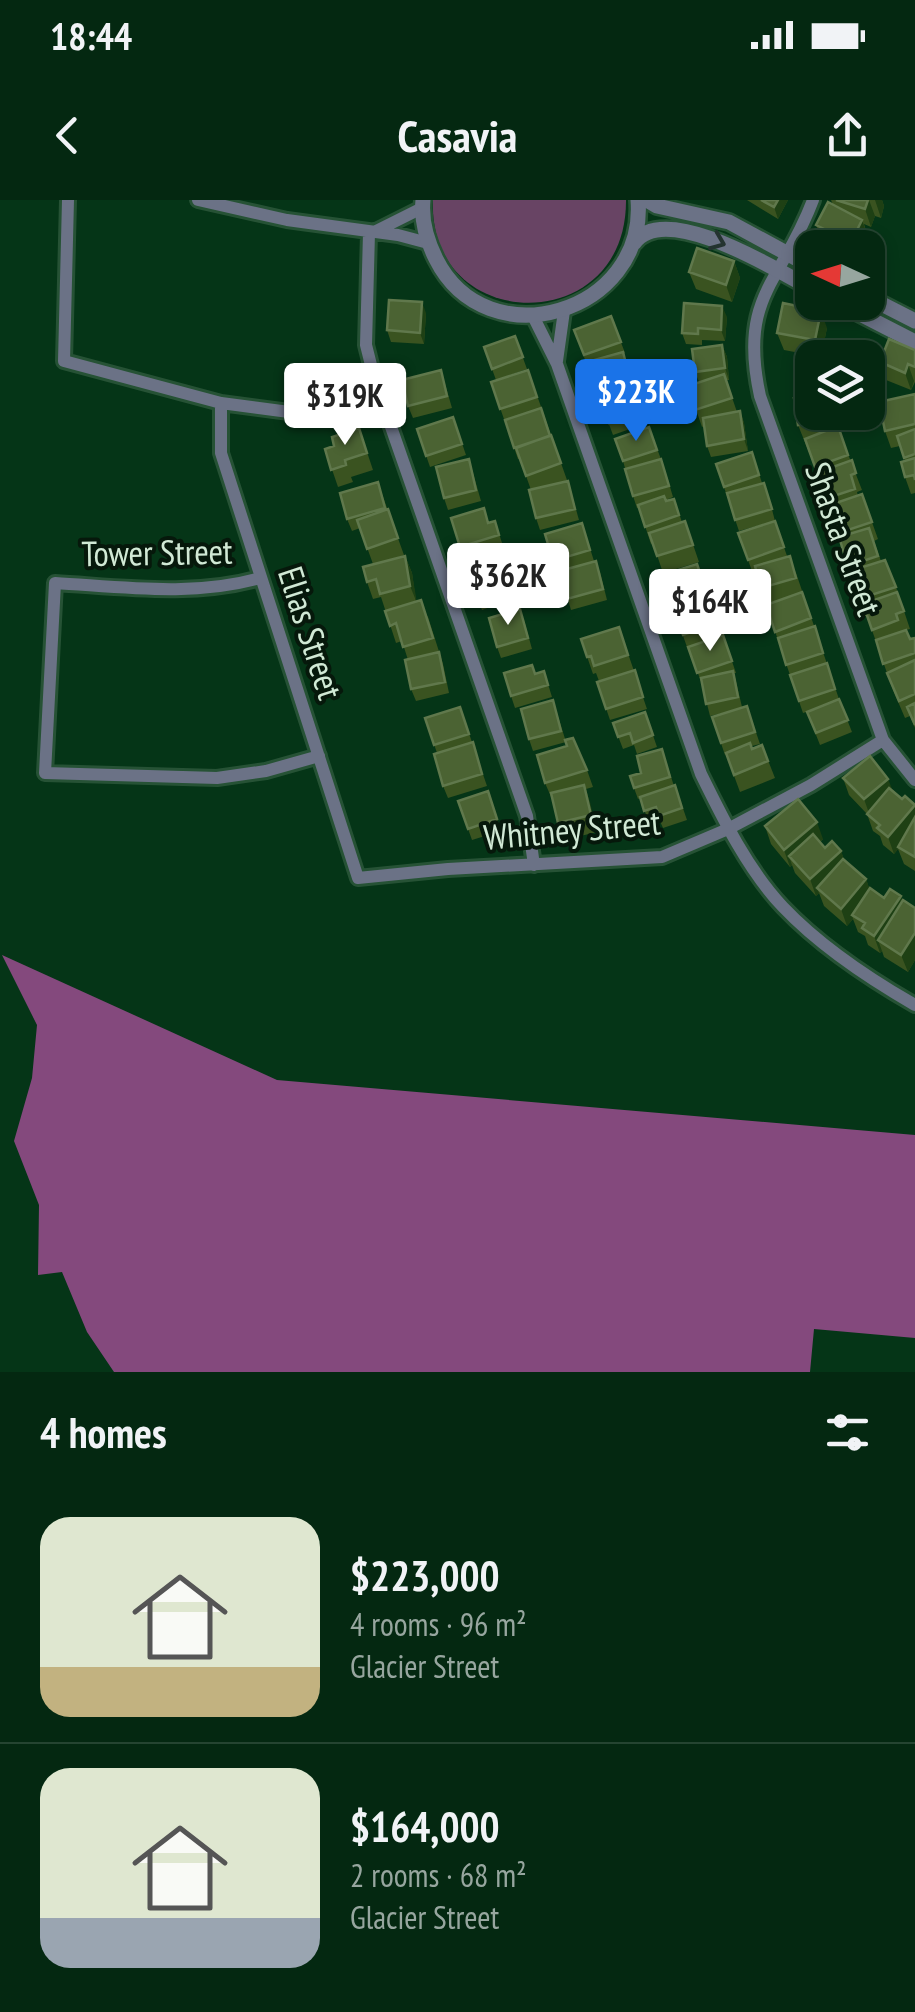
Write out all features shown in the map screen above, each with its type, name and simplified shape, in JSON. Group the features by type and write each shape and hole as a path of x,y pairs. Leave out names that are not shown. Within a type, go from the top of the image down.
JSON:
{"street":[{"path":"68,200 64,361 221,403 342,419 385,411"},
{"path":"198,200 287,220 398,235 428,243"},
{"path":"632,246 638,200"},
{"path":"646,200 729,222 795,258"},
{"name":"Shasta Street","path":"813,200 765,291 752,340 753,365 760,396 883,740 915,780"},
{"path":"369,233 388,228 422,204 428,243 440,267 458,288 480,303 506,313 533,316 564,310 598,292 648,230 670,226 715,239 795,280"},
{"path":"369,233 366,345 385,411 527,816 534,865"},
{"path":"885,306 915,321"},
{"path":"556,364 564,310"},
{"path":"533,316 556,364 702,774 728,829 782,906 860,974 915,1005"},
{"path":"872,320 915,342"},
{"name":"Elias Street","path":"221,403 220,453 358,878"},
{"name":"Tower Street","path":"260,578 225,588 191,590 54,584 46,772 216,778 319,756"},
{"name":"Whitney Street","path":"358,878 662,857 728,829 811,785 883,740"}],"shaded area":[{"path":"433,200 626,200 618,245 595,278 564,297 528,303 492,296 461,276 440,244"},
{"path":"2,955 277,1080 915,1135 915,1338 814,1329 810,1372 114,1372 87,1332 62,1272 38,1275 39,1205 14,1141 32,1078 37,1025"}],"building":[{"path":"836,200 868,200 865,209"},
{"path":"828,202 862,220 857,230 826,230 816,225"},
{"path":"697,248 734,261 726,285 689,272"},
{"path":"389,300 422,302 420,333 387,330"},
{"path":"684,303 722,306 721,330 698,328 698,334 682,333"},
{"path":"783,303 795,306 795,320 819,320 815,340 777,333"},
{"path":"611,316 621,342 584,355 574,330"},
{"path":"515,336 523,357 492,369 484,347"},
{"path":"889,339 915,350 915,367 908,364 905,373 885,364"},
{"path":"722,345 725,368 695,372 692,349"},
{"path":"623,352 630,379 595,389 587,362"},
{"path":"441,370 447,396 408,406 402,380"},
{"path":"528,370 537,397 500,409 491,382"},
{"path":"724,374 732,398 695,410 688,386"},
{"path":"631,387 640,412 609,423 599,398"},
{"path":"915,394 915,424 885,431 885,401"},
{"path":"541,408 550,436 514,448 505,420"},
{"path":"740,411 744,439 707,446 703,418"},
{"path":"453,417 462,444 426,456 417,429"},
{"path":"649,427 657,450 623,461 615,439"},
{"path":"359,428 367,453 345,460 346,465 331,470 325,449 334,446 332,437"},
{"path":"915,429 915,454 904,458 897,436"},
{"path":"839,430 848,455 815,467 805,439"},
{"path":"551,435 561,463 526,476 516,448"},
{"path":"752,452 759,475 724,487 716,464"},
{"path":"915,458 915,480 914,475 905,477 901,462"},
{"path":"469,459 476,490 444,498 436,467"},
{"path":"661,459 669,486 633,496 625,469"},
{"path":"852,460 855,489 825,499 816,473"},
{"path":"568,481 575,509 536,518 529,490"},
{"path":"378,482 385,508 347,519 340,493"},
{"path":"764,483 772,509 735,520 727,493"},
{"path":"862,494 872,522 836,534 827,506"},
{"path":"664,496 666,501 674,499 679,515 645,527 638,505"},
{"path":"484,508 488,523 495,521 499,535 460,547 451,518"},
{"path":"388,509 398,538 367,549 357,520"},
{"path":"685,521 693,545 657,556 649,533"},
{"path":"775,521 784,547 748,560 738,533"},
{"path":"582,523 590,550 553,561 545,534"},
{"path":"869,528 878,556 848,566 839,537"},
{"path":"405,556 410,586 380,594 376,579 367,582 363,567"},
{"path":"790,556 796,578 761,588 755,566"},
{"path":"503,560 513,586 477,599 468,573"},
{"path":"885,560 896,587 859,599 850,571"},
{"path":"596,561 603,589 567,599 560,571"},
{"path":"697,564 706,591 671,602 662,575"},
{"path":"802,592 811,618 775,632 766,605"},
{"path":"897,592 904,611 896,614 898,620 872,630 863,604"},
{"path":"706,599 714,624 683,635 674,610"},
{"path":"421,600 433,638 403,647 396,623 390,626 385,611"},
{"path":"520,609 528,638 497,647 489,618"},
{"path":"815,626 823,653 786,665 778,638"},
{"path":"619,627 628,655 594,666 581,639"},
{"path":"906,630 910,639 915,638 915,653 883,664 876,640"},
{"path":"723,635 732,661 697,673 688,647"},
{"path":"439,652 445,682 411,689 405,660"},
{"path":"915,660 915,694 899,701 887,673"},
{"path":"827,663 835,689 799,701 790,675"},
{"path":"532,665 535,674 544,671 548,685 511,696 504,673"},
{"path":"635,670 643,697 606,709 597,682"},
{"path":"733,671 738,697 706,704 701,678"},
{"path":"839,699 848,720 816,733 807,712"},
{"path":"553,700 561,731 529,739 521,709"},
{"path":"915,703 915,725 907,707"},
{"path":"747,706 755,732 721,743 712,717"},
{"path":"460,707 469,734 434,745 425,718"},
{"path":"645,712 653,735 633,743 630,733 618,737 613,723"},
{"path":"573,738 587,770 545,783 537,755 567,746 565,740"},
{"path":"473,742 482,774 443,786 434,754"},
{"path":"750,743 752,749 762,745 768,761 734,775 726,753"},
{"path":"662,749 670,777 634,788 630,776 641,773 637,756"},
{"path":"870,756 888,779 864,799 843,778"},
{"path":"584,785 591,815 558,823 551,793"},
{"path":"675,785 682,808 659,816 656,807 644,811 640,797"},
{"path":"889,788 915,805 888,837 867,814"},
{"path":"488,791 497,819 468,829 458,801"},
{"path":"798,799 817,822 784,850 765,826"},
{"path":"915,817 915,857 898,847"},
{"path":"813,834 825,848 832,841 841,851 810,879 789,856"},
{"path":"843,859 866,879 841,909 817,888"},
{"path":"870,888 884,898 890,889 901,896 874,936 862,928 865,923 852,915"},
{"path":"903,900 915,908 915,933 901,955 878,940"}]}
